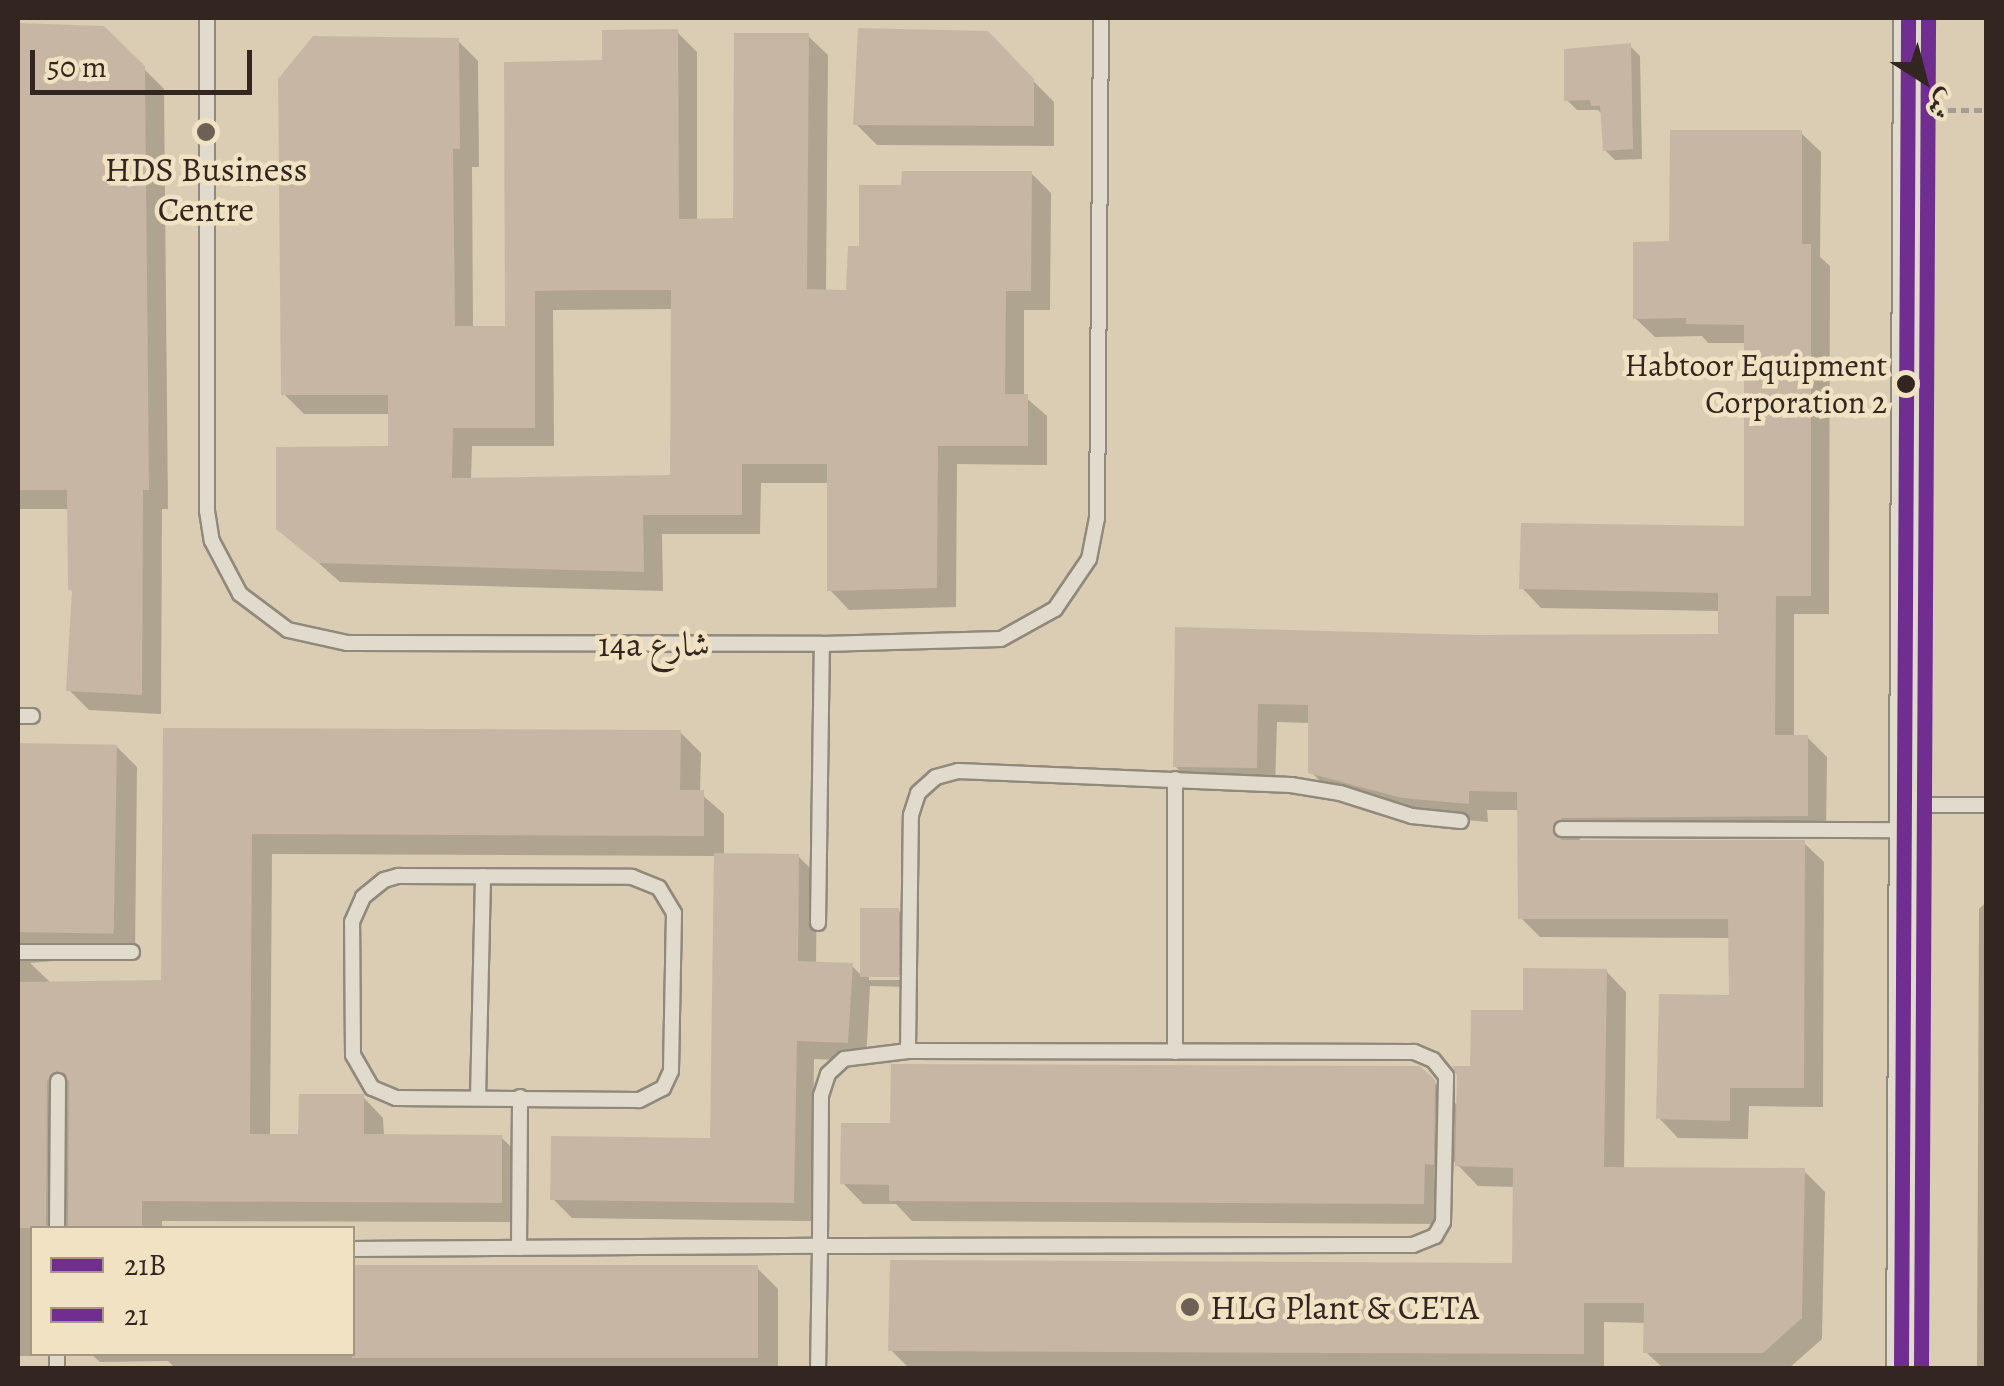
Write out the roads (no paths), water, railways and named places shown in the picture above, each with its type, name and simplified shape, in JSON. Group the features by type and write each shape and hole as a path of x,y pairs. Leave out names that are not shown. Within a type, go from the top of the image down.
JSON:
{"street":[{"path":"1897,1360 1908,18"}],"lane":[{"name":"14a شارع","path":"207,18 207,510 212,541 240,594 288,630 347,643 822,644 1001,639 1055,610 1090,558 1097,518 1101,18"},
{"path":"818,923 822,644"},
{"path":"908,1051 911,815 926,784 958,772 1316,788 1412,816 1461,821"},
{"path":"1175,779 1175,1052"},
{"path":"1562,829 1904,817 1986,805"},
{"path":"478,1098 483,876"},
{"path":"483,876 642,878 659,888 674,913 671,1071 663,1088 640,1100 520,1097 396,1098 363,1078 353,1055 352,922 362,897 384,880 483,876"},
{"path":"18,952 132,952"},
{"path":"355,1249 820,1246 1413,1245 1428,1240 1440,1229 1445,1214 1448,1086 1433,1060 1414,1052 854,1054 835,1066 823,1084 820,1246 818,1368"},
{"path":"57,1226 58,1081"},
{"path":"519,1248 520,1097"}],"place":[{"name":"HDS Business Centre","path":"206,132"},
{"name":"Habtoor Equipment Corporation 2","path":"1906,384"},
{"name":"HLG Plant & CETA","path":"1190,1307"}]}
